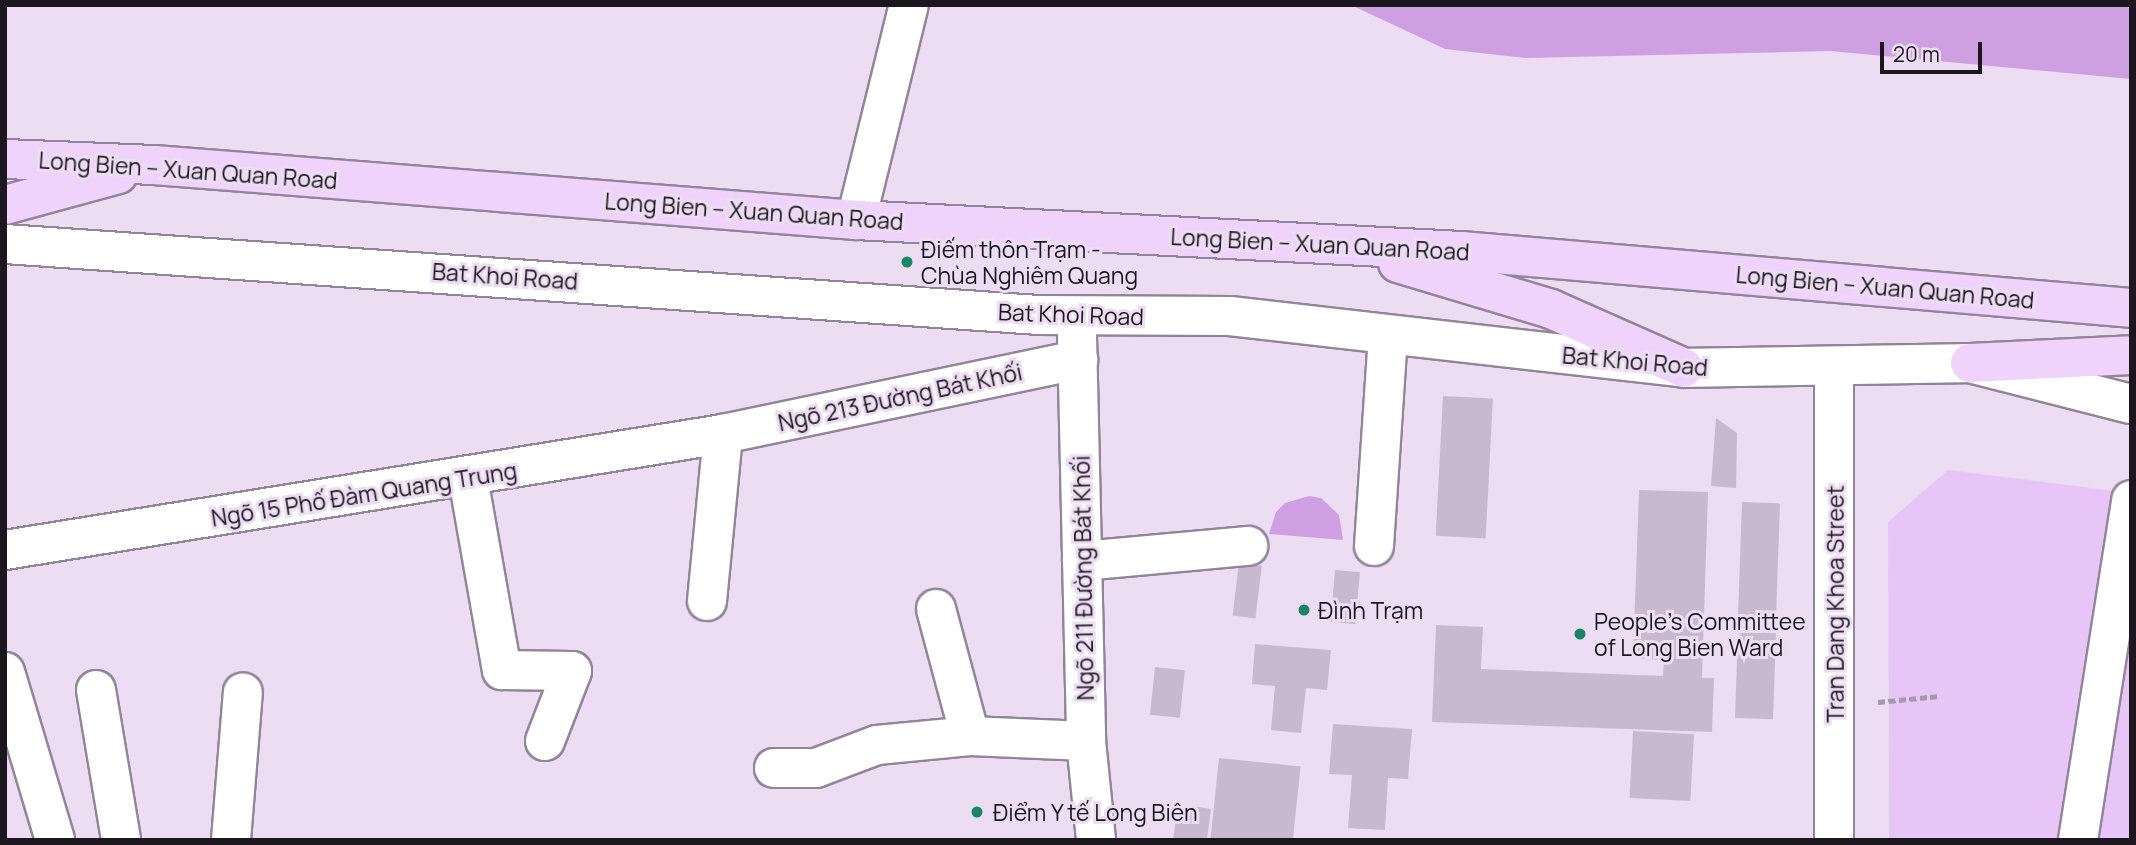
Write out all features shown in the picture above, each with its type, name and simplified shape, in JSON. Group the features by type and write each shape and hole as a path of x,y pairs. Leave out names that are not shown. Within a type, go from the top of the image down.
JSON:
{"main road":[{"name":"Long Bien – Xuan Quan Road","path":"5,159 154,164 856,220 1474,252 2131,308"},
{"path":"5,205 154,164"},
{"path":"1339,245 1551,309 1684,368"},
{"path":"1970,362 2131,355"}],"street":[{"path":"856,220 909,5"},
{"name":"Bat Khoi Road","path":"5,244 1077,316 1230,316 1684,368 1834,368 1970,362 2131,404"},
{"name":"Ngõ 211 Đường Bát Khối","path":"1077,316 1086,741 1096,840"},
{"path":"1374,546 1388,335"},
{"name":"Ngõ 213 Đường Bát Khối","path":"723,434 1077,360"},
{"name":"Tran Dang Khoa Street","path":"1834,368 1834,840"},
{"path":"707,601 723,434"},
{"name":"Ngõ 15 Phố Đàm Quang Trung","path":"5,550 468,478 723,434"},
{"path":"468,478 502,670 572,671 545,741"},
{"path":"2078,840 2131,500"},
{"path":"1082,561 1248,546"},
{"path":"936,609 970,736"},
{"path":"5,672 55,840"},
{"path":"96,691 121,840"},
{"path":"231,840 243,692"},
{"path":"774,768 817,768 877,745 970,736 1086,741"}],"path":[{"path":"1878,702 1941,696"}],"shaded area":[{"path":"1351,5 2131,5 2131,79 1830,51 1525,58 1445,49"},
{"path":"1948,470 2131,493 2131,840 1889,840 1888,522"},
{"path":"1309,496 1321,498 1339,515 1343,540 1269,534 1276,512 1285,503"}],"building":[{"path":"1443,396 1493,399 1486,538 1436,536"},
{"path":"1716,418 1737,433 1736,488 1711,486"},
{"path":"1639,490 1708,492 1702,678 1714,678 1712,732 1432,722 1436,625 1483,627 1481,669 1663,676 1664,660 1633,658"},
{"path":"1742,502 1780,503 1776,617 1738,616"},
{"path":"1239,563 1262,566 1255,618 1233,616"},
{"path":"1335,570 1360,572 1355,624 1330,622"},
{"path":"1738,632 1776,633 1773,719 1735,718"},
{"path":"1255,644 1331,650 1327,690 1306,688 1301,733 1271,730 1275,686 1252,684"},
{"path":"1155,667 1185,670 1180,718 1150,715"},
{"path":"1333,724 1412,729 1408,779 1388,778 1385,830 1348,828 1352,775 1329,774"},
{"path":"1633,731 1694,734 1690,801 1629,798"},
{"path":"1219,758 1301,767 1293,840 1210,840"},
{"path":"1178,804 1211,809 1207,840 1173,840"}],"place":[{"name":"Điếm thôn Trạm - Chùa Nghiêm Quang","path":"907,262"},
{"name":"Đình Trạm","path":"1304,610"},
{"name":"People's Committee of Long Bien Ward","path":"1580,634"},
{"name":"Điểm Y tế Long Biên","path":"977,812"}]}
